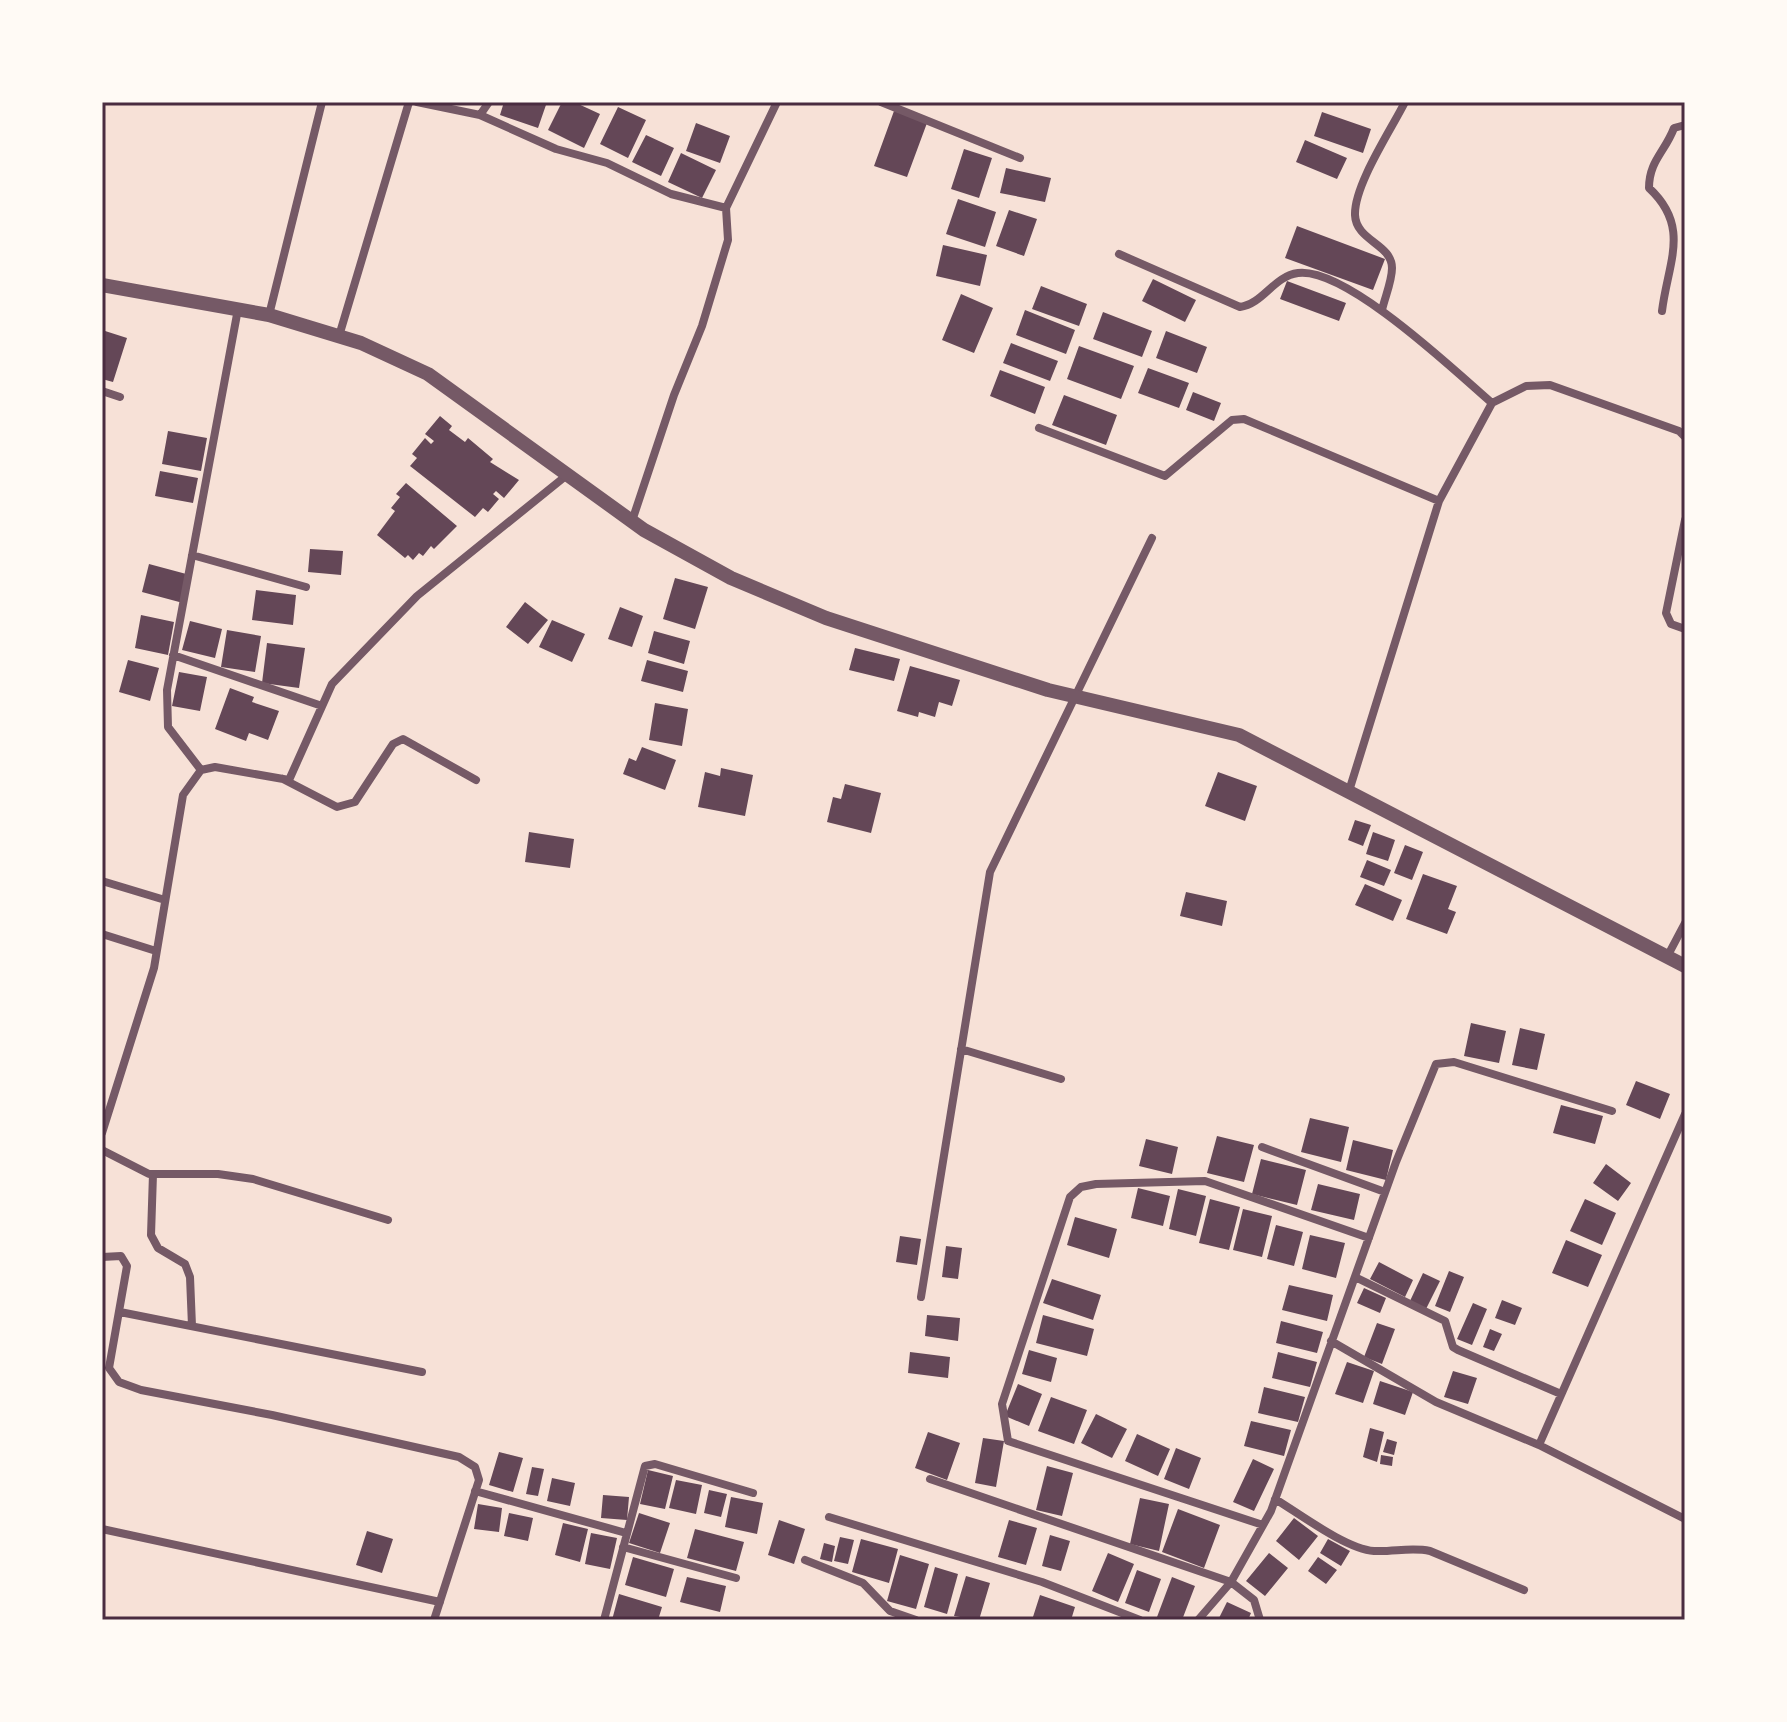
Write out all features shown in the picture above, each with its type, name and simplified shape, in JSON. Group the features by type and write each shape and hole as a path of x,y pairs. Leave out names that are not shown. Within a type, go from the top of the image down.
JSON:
{"street":[{"path":"269,315 322,102"},
{"path":"339,336 409,102"},
{"path":"417,102 480,115 556,149 607,163 671,194 726,208"},
{"path":"480,115 489,102"},
{"path":"632,521 674,395 702,326 728,240 726,208 777,102"},
{"path":"881,102 1020,158"},
{"path":"1382,310 1392,267 1389,255 1360,232 1355,217 1357,198 1405,102"},
{"path":"1662,311 1676,247 1674,227 1662,200 1649,188 1649,169 1668,144 1674,128 1685,125"},
{"path":"1119,254 1230,305 1250,305 1283,278 1298,273 1356,293 1382,310 1492,403"},
{"path":"102,285 269,315 339,336 428,374 632,521 731,578 826,618 1077,697 1239,735 1685,966"},
{"path":"201,770 168,727 167,690 238,308"},
{"path":"1349,791 1439,501 1492,403 1526,386 1550,385 1679,431 1685,437"},
{"path":"102,391 120,397"},
{"path":"1039,428 1165,476 1232,420 1244,419 1439,501"},
{"path":"102,1133 156,951 183,795 201,770 215,767 289,780 332,684 417,596 567,475"},
{"path":"1685,520 1666,613 1671,624 1685,629"},
{"path":"921,1297 990,872 1152,538"},
{"path":"192,555 306,587"},
{"path":"173,655 322,706"},
{"path":"283,779 337,807 346,807 355,802 393,744 403,739 476,780"},
{"path":"102,881 165,900"},
{"path":"1667,957 1685,923"},
{"path":"102,934 156,951"},
{"path":"961,1049 1061,1079"},
{"path":"1198,1620 1231,1582 1275,1499 1385,1192 1436,1064 1454,1062 1612,1111"},
{"path":"1539,1445 1685,1114"},
{"path":"1262,1147 1385,1192"},
{"path":"102,1150 153,1174 218,1174 253,1179 388,1220"},
{"path":"153,1174 151,1235 158,1248 185,1264 190,1277 192,1326"},
{"path":"1263,1525 1008,1441 1002,1404 1070,1197 1081,1187 1096,1184 1205,1181 1369,1238"},
{"path":"102,1257 121,1256 127,1266 109,1368 119,1382 141,1390 272,1415 459,1457 475,1467 479,1480 434,1620"},
{"path":"1355,1277 1445,1321 1453,1347 1458,1350 1561,1394"},
{"path":"120,1312 422,1372"},
{"path":"1331,1341 1436,1402 1539,1445 1685,1519"},
{"path":"604,1620 642,1471 649,1464 753,1493"},
{"path":"930,1479 1231,1582 1254,1600 1260,1620"},
{"path":"475,1491 626,1533"},
{"path":"1275,1499 1357,1546 1374,1551 1416,1548 1430,1551 1524,1590"},
{"path":"829,1517 1042,1582 1140,1620"},
{"path":"102,1529 440,1602"},
{"path":"623,1547 736,1578"},
{"path":"805,1560 863,1583 890,1611 914,1620"}],"building":[{"path":"504,102 547,102 538,128 500,115"},
{"path":"562,102 574,102 600,114 584,148 548,130"},
{"path":"618,107 646,120 628,158 600,144"},
{"path":"894,111 927,123 907,177 874,166"},
{"path":"1322,112 1371,129 1363,153 1314,136"},
{"path":"696,123 730,136 720,163 686,151"},
{"path":"646,135 674,148 661,176 632,162"},
{"path":"1305,140 1347,158 1337,179 1296,162"},
{"path":"964,149 992,158 979,198 951,189"},
{"path":"681,153 716,170 702,198 668,182"},
{"path":"1006,168 1051,178 1045,202 1000,193"},
{"path":"958,199 996,212 985,247 946,234"},
{"path":"1009,210 1037,219 1024,256 996,246"},
{"path":"1297,226 1385,259 1373,290 1285,258"},
{"path":"943,245 987,255 980,286 936,276"},
{"path":"1153,279 1196,300 1185,322 1142,301"},
{"path":"1287,281 1346,303 1339,321 1280,299"},
{"path":"1041,286 1087,304 1079,326 1032,309"},
{"path":"961,294 993,308 974,353 942,340"},
{"path":"1025,310 1075,330 1066,354 1016,335"},
{"path":"1103,312 1152,331 1142,357 1093,339"},
{"path":"102,330 127,338 113,382 102,379"},
{"path":"1166,331 1207,347 1197,373 1156,358"},
{"path":"1011,343 1058,361 1050,381 1003,363"},
{"path":"1079,346 1134,366 1121,399 1067,379"},
{"path":"1148,368 1189,383 1179,408 1138,393"},
{"path":"1000,370 1045,387 1035,414 990,396"},
{"path":"1193,392 1221,403 1214,421 1186,410"},
{"path":"1064,395 1117,415 1106,445 1052,425"},
{"path":"440,416 452,426 449,430 465,442 468,438 493,459 490,462 519,480 504,498 496,491 493,494 499,499 488,512 483,508 475,517 410,466 417,458 412,454 425,438 431,444 434,441 425,434"},
{"path":"168,431 207,438 201,471 162,464"},
{"path":"160,471 198,478 193,503 155,496"},
{"path":"406,483 457,526 434,549 431,546 423,556 419,553 413,560 408,555 405,558 377,535 395,511 391,508 400,497 396,494"},
{"path":"310,549 343,551 341,575 308,572"},
{"path":"149,564 190,575 183,603 142,592"},
{"path":"675,578 708,587 695,629 663,619"},
{"path":"256,590 296,595 293,625 252,620"},
{"path":"525,602 548,620 528,644 506,627"},
{"path":"620,607 643,616 632,647 608,639"},
{"path":"141,615 174,622 168,655 135,648"},
{"path":"552,620 585,634 572,662 539,647"},
{"path":"190,621 222,629 215,658 182,650"},
{"path":"227,630 261,636 255,672 221,667"},
{"path":"654,631 690,641 684,664 648,653"},
{"path":"267,643 305,648 299,688 262,683"},
{"path":"855,648 900,659 894,681 849,670"},
{"path":"128,660 159,668 150,701 119,692"},
{"path":"647,660 688,671 683,692 641,681"},
{"path":"910,666 960,680 952,706 939,702 935,717 919,712 918,717 897,711"},
{"path":"179,672 207,677 200,711 172,706"},
{"path":"230,688 254,697 252,702 279,711 268,740 249,733 246,741 215,729"},
{"path":"655,703 688,709 682,746 649,740"},
{"path":"642,747 676,760 665,790 623,774 629,758 636,761"},
{"path":"721,768 753,775 745,816 698,807 705,772 720,776"},
{"path":"1218,772 1257,786 1245,821 1205,806"},
{"path":"845,784 881,793 871,833 827,822 833,797 841,799"},
{"path":"1355,820 1371,825 1363,846 1348,840"},
{"path":"529,832 574,839 570,868 525,862"},
{"path":"1373,832 1395,840 1388,861 1366,854"},
{"path":"1405,845 1423,852 1412,880 1394,873"},
{"path":"1367,860 1391,870 1384,886 1360,877"},
{"path":"1423,874 1457,886 1448,909 1456,912 1447,934 1406,919"},
{"path":"1365,884 1402,900 1393,921 1355,905"},
{"path":"1186,892 1227,901 1222,926 1180,916"},
{"path":"1471,1023 1506,1031 1499,1063 1464,1056"},
{"path":"1520,1028 1545,1034 1537,1070 1512,1065"},
{"path":"1636,1081 1670,1094 1660,1119 1626,1105"},
{"path":"1561,1105 1603,1116 1595,1144 1553,1133"},
{"path":"1310,1118 1349,1127 1341,1162 1301,1152"},
{"path":"1217,1136 1254,1145 1244,1182 1207,1173"},
{"path":"1146,1139 1178,1147 1172,1174 1139,1166"},
{"path":"1353,1140 1393,1150 1386,1180 1346,1170"},
{"path":"1261,1159 1306,1170 1297,1205 1252,1194"},
{"path":"1606,1164 1631,1183 1618,1201 1593,1183"},
{"path":"1318,1184 1360,1194 1354,1220 1311,1210"},
{"path":"1138,1188 1170,1196 1163,1226 1131,1218"},
{"path":"1178,1189 1206,1196 1196,1236 1169,1229"},
{"path":"1210,1199 1240,1207 1229,1250 1199,1243"},
{"path":"1585,1199 1616,1213 1602,1245 1570,1231"},
{"path":"1243,1209 1272,1216 1262,1257 1233,1250"},
{"path":"1075,1217 1117,1229 1109,1258 1067,1245"},
{"path":"1276,1225 1303,1232 1294,1266 1267,1259"},
{"path":"1310,1235 1345,1243 1336,1278 1302,1269"},
{"path":"900,1236 921,1239 917,1265 896,1262"},
{"path":"1566,1240 1602,1255 1588,1287 1552,1273"},
{"path":"946,1246 962,1248 958,1279 942,1277"},
{"path":"1379,1262 1413,1280 1405,1297 1370,1279"},
{"path":"1449,1271 1464,1277 1450,1312 1435,1306"},
{"path":"1423,1273 1440,1281 1426,1309 1410,1301"},
{"path":"1052,1279 1101,1295 1093,1320 1043,1303"},
{"path":"1289,1285 1333,1295 1327,1321 1282,1310"},
{"path":"1364,1288 1386,1298 1380,1313 1357,1303"},
{"path":"1502,1300 1522,1308 1515,1325 1495,1318"},
{"path":"1473,1303 1487,1309 1472,1345 1457,1339"},
{"path":"927,1315 960,1318 958,1341 925,1336"},
{"path":"1043,1315 1094,1329 1087,1356 1036,1343"},
{"path":"1281,1321 1323,1332 1317,1353 1276,1343"},
{"path":"1377,1323 1395,1329 1382,1364 1364,1357"},
{"path":"1490,1329 1502,1334 1494,1351 1483,1347"},
{"path":"1029,1350 1057,1358 1051,1382 1022,1374"},
{"path":"910,1352 950,1357 948,1378 908,1373"},
{"path":"1278,1352 1317,1362 1310,1387 1272,1378"},
{"path":"1347,1362 1374,1371 1363,1403 1335,1394"},
{"path":"1453,1371 1477,1378 1468,1404 1444,1397"},
{"path":"1380,1381 1413,1392 1405,1415 1373,1404"},
{"path":"1018,1384 1042,1394 1029,1426 1005,1416"},
{"path":"1264,1387 1305,1397 1298,1422 1258,1413"},
{"path":"1051,1397 1087,1410 1074,1444 1038,1431"},
{"path":"1096,1414 1127,1429 1112,1458 1081,1443"},
{"path":"1251,1421 1291,1430 1284,1456 1244,1446"},
{"path":"1370,1428 1384,1432 1377,1462 1363,1457"},
{"path":"928,1432 960,1443 947,1480 915,1468"},
{"path":"1137,1434 1170,1449 1158,1476 1125,1461"},
{"path":"983,1438 1004,1441 996,1487 975,1483"},
{"path":"1387,1439 1397,1442 1394,1455 1383,1452"},
{"path":"1176,1448 1201,1458 1189,1489 1164,1479"},
{"path":"499,1452 523,1458 513,1492 489,1485"},
{"path":"1381,1455 1393,1457 1392,1466 1380,1464"},
{"path":"1253,1459 1274,1469 1254,1511 1233,1502"},
{"path":"1047,1466 1073,1473 1062,1516 1036,1510"},
{"path":"532,1467 544,1469 538,1496 526,1494"},
{"path":"648,1470 673,1476 665,1509 640,1504"},
{"path":"552,1478 575,1483 570,1506 547,1501"},
{"path":"676,1480 702,1485 696,1514 669,1508"},
{"path":"709,1490 727,1494 721,1517 704,1513"},
{"path":"603,1495 629,1497 627,1520 601,1518"},
{"path":"731,1497 763,1503 757,1534 725,1527"},
{"path":"1140,1498 1169,1504 1159,1551 1130,1544"},
{"path":"478,1504 502,1508 499,1532 474,1529"},
{"path":"1178,1509 1220,1525 1204,1568 1162,1552"},
{"path":"509,1513 533,1518 528,1541 504,1536"},
{"path":"639,1513 670,1523 660,1553 629,1543"},
{"path":"1294,1518 1318,1536 1299,1560 1276,1541"},
{"path":"779,1520 805,1529 794,1564 768,1555"},
{"path":"1009,1520 1037,1528 1026,1565 998,1557"},
{"path":"563,1523 588,1529 580,1562 555,1555"},
{"path":"695,1529 744,1542 736,1571 687,1558"},
{"path":"367,1531 393,1539 382,1573 356,1565"},
{"path":"591,1533 617,1538 610,1569 585,1564"},
{"path":"1050,1535 1070,1541 1061,1571 1042,1566"},
{"path":"840,1537 854,1540 848,1564 834,1561"},
{"path":"861,1539 898,1549 889,1583 852,1572"},
{"path":"1328,1539 1350,1551 1341,1566 1320,1553"},
{"path":"824,1543 835,1546 832,1562 820,1559"},
{"path":"1108,1553 1134,1564 1118,1602 1092,1591"},
{"path":"1269,1553 1288,1568 1265,1596 1246,1581"},
{"path":"900,1555 929,1564 916,1609 887,1601"},
{"path":"633,1557 674,1569 666,1597 625,1585"},
{"path":"1318,1557 1337,1570 1326,1584 1308,1571"},
{"path":"935,1567 958,1574 947,1614 924,1607"},
{"path":"1137,1570 1161,1579 1149,1612 1125,1603"},
{"path":"966,1576 990,1583 979,1620 954,1616"},
{"path":"687,1577 726,1586 720,1612 680,1602"},
{"path":"1172,1577 1195,1586 1182,1620 1157,1617"},
{"path":"619,1594 662,1607 658,1620 612,1620"},
{"path":"1040,1595 1075,1607 1071,1620 1032,1620"},
{"path":"1227,1602 1251,1613 1248,1620 1218,1620"}]}
